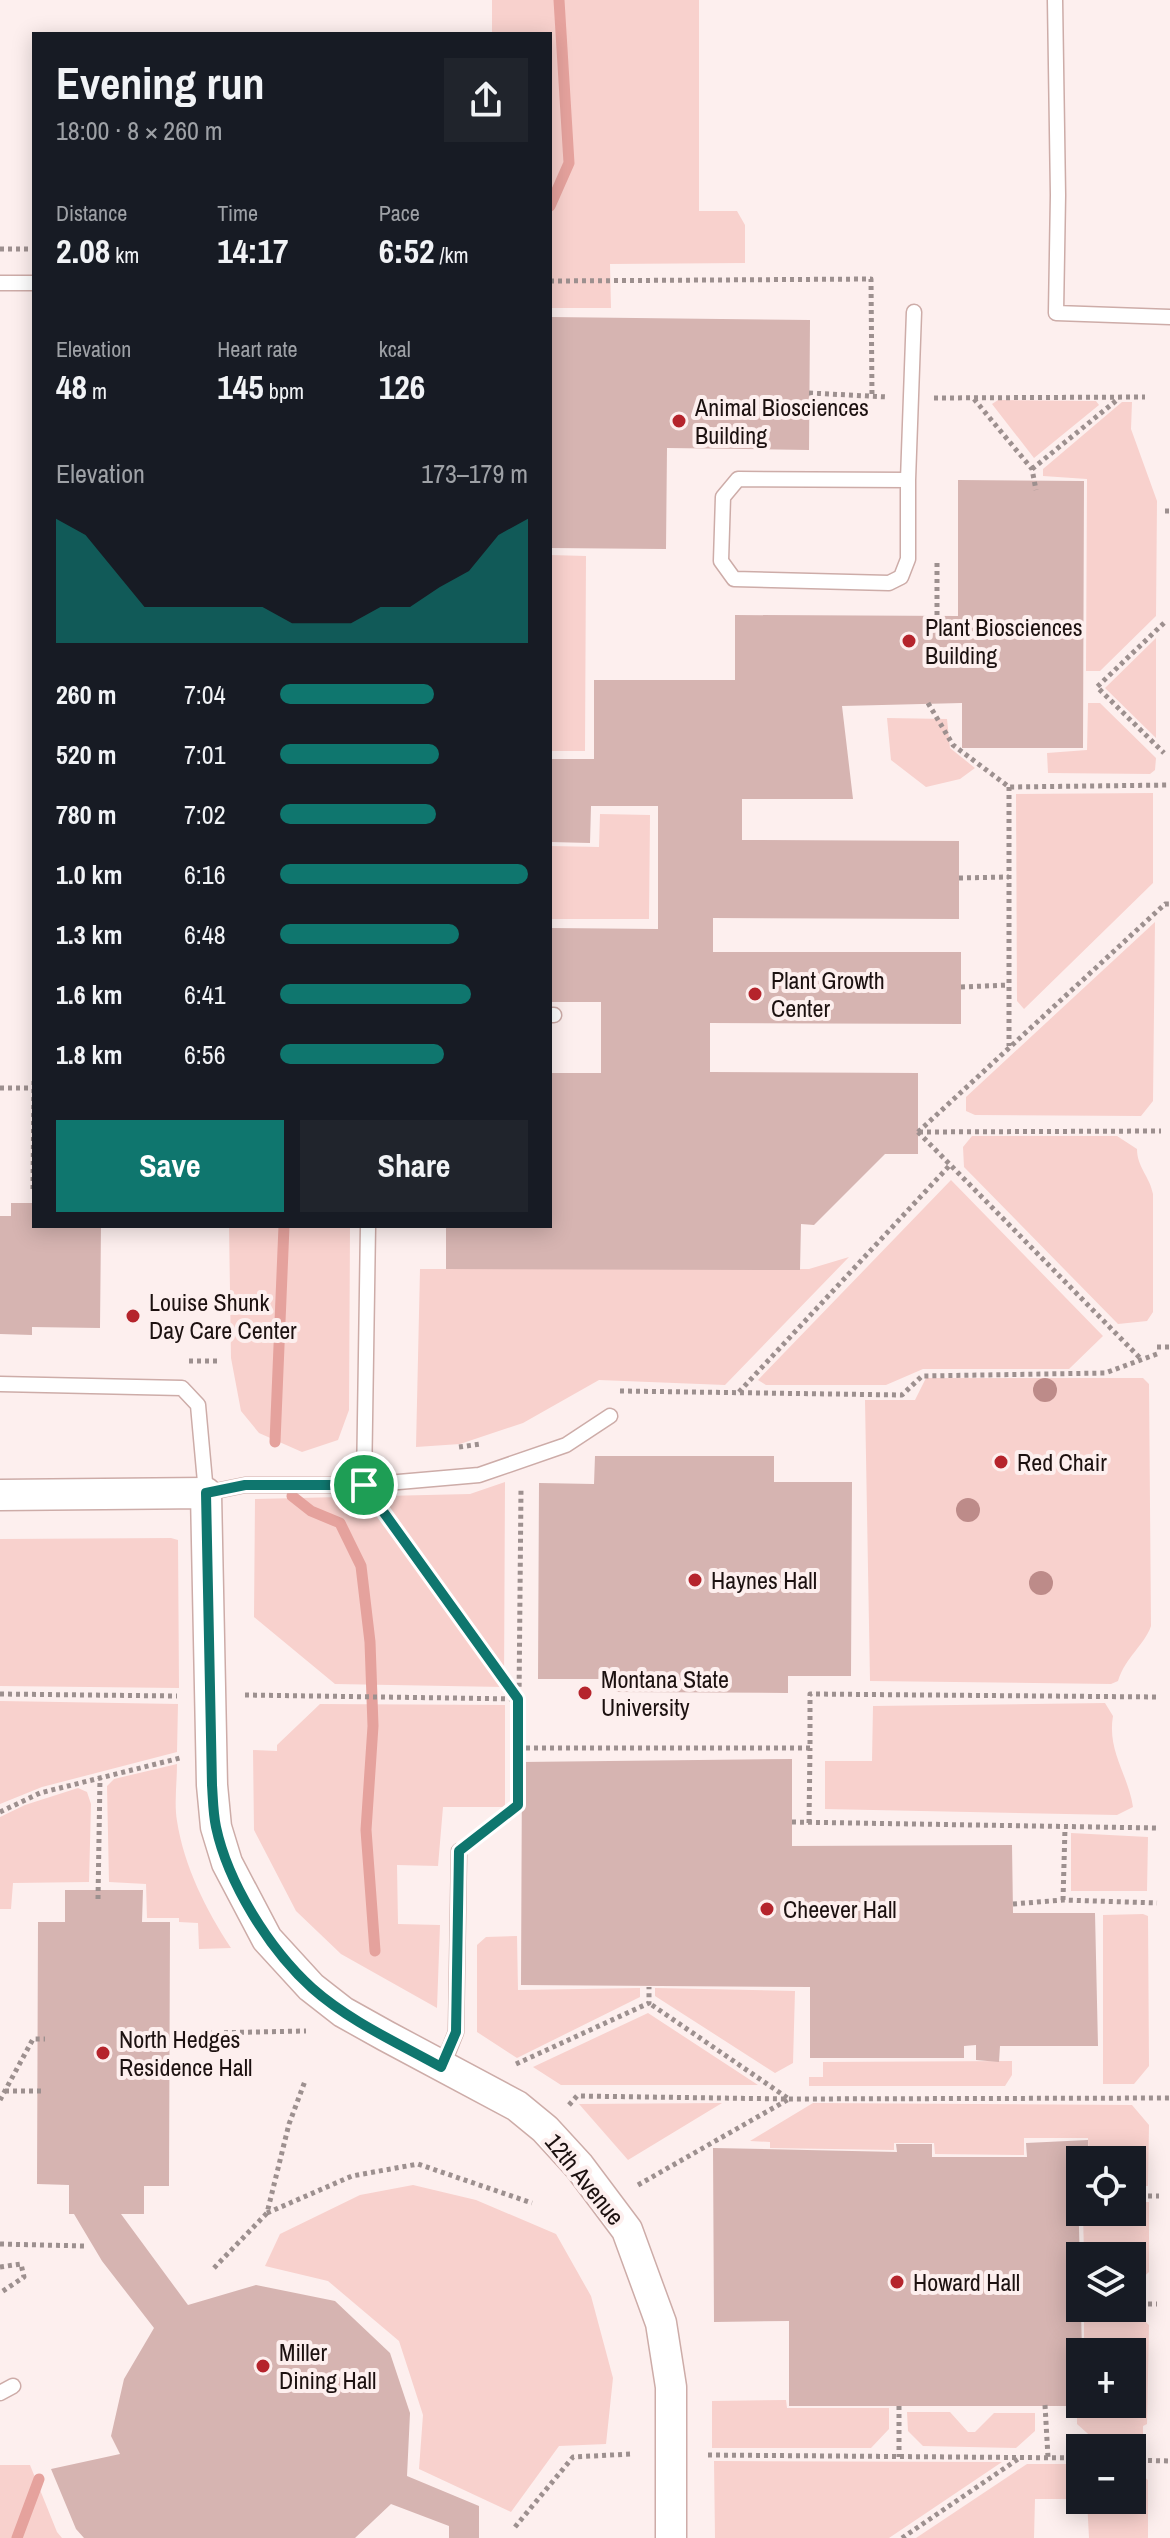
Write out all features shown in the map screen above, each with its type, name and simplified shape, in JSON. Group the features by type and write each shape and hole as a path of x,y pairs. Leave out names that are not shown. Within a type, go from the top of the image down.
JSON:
{"street":[{"path":"0,1495 206,1493"},
{"name":"12th Avenue","path":"206,1493 212,1785 216,1827 227,1863 267,1939 311,1987 343,2012 517,2106 545,2129 579,2166 627,2230 661,2323 671,2387 671,2538"}],"lane":[{"path":"1055,0 1056,313 1170,317"},
{"path":"0,283 32,283"},
{"path":"908,480 738,479 723,497 721,561 734,579 889,583 901,577 908,559 914,312"},
{"path":"364,1485 368,1228"},
{"path":"0,1384 182,1388 198,1405 206,1493 245,1485 364,1485 479,1475 566,1445 610,1416"},
{"path":"441,2067 456,2032 459,1851"}],"path":[{"path":"0,249 32,249"},
{"path":"552,281 871,279 872,397"},
{"path":"809,393 912,398 1145,397"},
{"path":"973,398 1032,469 1036,490"},
{"path":"1032,469 1117,399"},
{"path":"1164,623 1097,687 1164,753"},
{"path":"928,703 953,745 1009,787 1170,785"},
{"path":"1009,787 1009,1047"},
{"path":"959,878 1009,877"},
{"path":"918,1132 1165,904 1170,904"},
{"path":"961,987 1009,985"},
{"path":"0,1088 32,1088"},
{"path":"918,1132 1161,1131"},
{"path":"918,1132 1142,1360"},
{"path":"739,1392 950,1165"},
{"path":"610,1391 902,1395 922,1376 1105,1373 1170,1347"},
{"path":"451,1449 492,1442"},
{"path":"364,1485 518,1699"},
{"path":"459,1851 518,1805 521,1485"},
{"path":"0,1694 182,1696"},
{"path":"809,1823 810,1694 1159,1697"},
{"path":"245,1695 518,1699"},
{"path":"518,1748 810,1748"},
{"path":"0,1812 40,1793 181,1757"},
{"path":"98,1899 100,1778"},
{"path":"792,1822 1157,1828"},
{"path":"1063,1900 1065,1828"},
{"path":"1013,1904 1063,1900 1157,1903"},
{"path":"649,1987 649,2003"},
{"path":"516,2064 649,2003"},
{"path":"649,2003 789,2099"},
{"path":"208,2033 306,2031"},
{"path":"0,2100 33,2039 45,2039"},
{"path":"267,2213 289,2124 305,2081"},
{"path":"5,2091 45,2091"},
{"path":"569,2105 577,2096 1170,2098"},
{"path":"638,2185 789,2099"},
{"path":"214,2268 267,2213 352,2176 418,2164 532,2203"},
{"path":"1146,2196 1159,2196"},
{"path":"1,2244 85,2246"},
{"path":"0,2267 21,2264 24,2277 0,2293"},
{"path":"1146,2304 1157,2304"},
{"path":"1045,2405 1048,2457"},
{"path":"899,2406 899,2457"},
{"path":"515,2527 573,2457 631,2454"},
{"path":"708,2455 1066,2458"},
{"path":"902,2538 1018,2458"},
{"path":"1146,2460 1170,2461"}],"shaded area":[{"path":"492,0 699,0 699,211 737,211 745,225 745,263 610,264 611,308 552,308 552,32 492,32"},
{"path":"998,400 1096,401 1099,405 1034,458 992,404"},
{"path":"1122,402 1132,402 1131,429 1157,501 1156,616 1100,671 1086,671 1087,479 1043,476 1043,469"},
{"path":"552,555 586,556 585,751 552,751"},
{"path":"1156,638 1156,738 1105,688"},
{"path":"1088,703 1100,703 1156,758 1155,770 1150,774 1048,773 1047,753 1087,750"},
{"path":"887,718 947,719 950,748 975,768 960,779 926,787 891,760"},
{"path":"1153,793 1153,883 1024,1009 1017,1001 1016,794"},
{"path":"600,814 650,815 649,919 552,919 552,846 599,847"},
{"path":"1155,922 1153,1101 1141,1116 975,1115 966,1111 966,1097"},
{"path":"972,1136 1117,1136 1137,1149 1153,1194 1153,1312 1147,1321 1118,1324 964,1167 963,1147"},
{"path":"951,1180 1103,1336 1069,1369 923,1369 886,1385 766,1385 758,1380"},
{"path":"229,1228 350,1228 349,1410 338,1440 302,1452 259,1433 241,1411 231,1358"},
{"path":"849,1257 725,1385 599,1380 523,1423 460,1444 416,1447 420,1269 809,1269"},
{"path":"926,1378 1143,1378 1149,1384 1151,1626 1118,1681 1111,1684 870,1681 865,1400 915,1400"},
{"path":"505,1482 504,1687 335,1684 254,1617 255,1499 470,1494"},
{"path":"0,1539 178,1540 179,1688 0,1686"},
{"path":"0,1701 178,1704 177,1752 42,1787 0,1804"},
{"path":"1105,1703 1113,1716 1115,1751 1133,1807 1117,1815 825,1809 825,1761 872,1761 873,1706"},
{"path":"320,1704 505,1705 505,1807 443,1807 438,1866 397,1865 398,1924 440,1925 437,2008 341,1954 296,1911 254,1830 253,1750 277,1751 277,1745"},
{"path":"177,1764 176,1814 180,1838 205,1903 231,1948 199,1949 198,1923 179,1922 179,1918 147,1918 146,1884 109,1882 107,1786 114,1779"},
{"path":"78,1788 87,1792 91,1804 89,1882 13,1883 11,1909 0,1909 0,1817 25,1805"},
{"path":"1071,1833 1148,1837 1147,1891 1071,1891"},
{"path":"1103,1915 1148,1916 1149,2066 1134,2084 1103,2084"},
{"path":"517,1936 518,1990 640,1988 640,1997 517,2058 477,2032 477,1945 486,1937"},
{"path":"655,1988 795,1991 793,2063 775,2073 655,1996"},
{"path":"648,2013 758,2085 561,2085 533,2067"},
{"path":"1012,2061 1012,2075 1005,2086 809,2086 809,2077 823,2077 823,2062"},
{"path":"722,2103 628,2160 579,2104"},
{"path":"813,2103 1132,2105 1149,2125 1148,2186 1146,2146 1088,2146 1088,2138 1024,2138 1024,2155 935,2154 934,2143 894,2143 894,2150 770,2148 770,2142 750,2141"},
{"path":"413,2185 476,2200 556,2234 591,2296 613,2378 606,2444 559,2446 511,2512 419,2469 423,2415 399,2341 328,2281 265,2266 280,2234 360,2195"},
{"path":"1146,2202 1149,2202 1149,2272 1146,2275 1146,2242 1084,2242 1083,2226 1146,2226"},
{"path":"1084,2322 1146,2322 1149,2325 1147,2424 1143,2426 1143,2434 1088,2434 1077,2424 1077,2418 1146,2418 1146,2338 1084,2338"},
{"path":"786,2400 787,2408 889,2408 889,2429 871,2448 712,2448 712,2401"},
{"path":"907,2412 950,2412 968,2432 975,2432 994,2413 1035,2413 1035,2431 1016,2448 923,2446 908,2431"},
{"path":"714,2461 1002,2462 889,2538 715,2538"},
{"path":"1027,2464 1066,2464 1066,2499 1035,2499 1034,2538 916,2538"},
{"path":"0,2465 30,2465 62,2538 0,2538"},
{"path":"1146,2478 1148,2480 1148,2538 1089,2538 1088,2514 1146,2514"}],"building":[{"name":"Animal Biosciences Building","path":"552,317 810,320 809,450 667,448 666,549 552,548"},
{"name":"Plant Growth Center","path":"958,480 1084,481 1083,748 962,748 962,703 842,706 853,799 742,799 742,840 959,841 959,919 713,918 713,952 961,952 961,1024 710,1023 710,1072 918,1073 918,1154 885,1154 814,1225 801,1224 800,1270 446,1269 446,1228 552,1228 552,1073 601,1073 601,1002 552,1002 552,928 658,929 658,806 591,806 590,843 552,842 552,759 594,759 594,680 735,680 735,615 958,616"},
{"path":"11,1203 32,1203 32,1228 101,1228 100,1328 32,1327 32,1335 0,1334 0,1216 11,1216"},
{"name":"Haynes Hall","path":"595,1456 774,1456 774,1482 852,1482 851,1676 788,1676 788,1693 614,1692 614,1679 538,1679 539,1483 594,1484"},
{"name":"Cheever Hall","path":"792,1759 792,1846 1012,1845 1013,1913 1095,1913 1098,2046 1000,2046 999,2062 976,2060 976,2045 964,2046 964,2058 810,2058 810,1987 521,1985 522,1762"},
{"name":"Miller Dining Hall","path":"65,1890 143,1890 142,1922 170,1922 169,2186 144,2186 144,2214 121,2214 188,2305 256,2285 335,2301 390,2353 410,2413 407,2476 479,2506 479,2538 449,2538 449,2526 391,2504 355,2538 84,2538 76,2529 51,2469 120,2454 111,2436 124,2379 154,2328 102,2261 74,2214 69,2214 69,2185 37,2184 38,1922 65,1922"},
{"name":"Howard Hall","path":"1088,2140 1088,2146 1066,2146 1066,2226 1079,2226 1079,2242 1066,2242 1066,2322 1081,2322 1082,2338 1066,2338 1066,2406 789,2406 789,2321 714,2322 713,2148 897,2152 896,2144 932,2144 932,2157 1027,2157 1026,2143"}],"waterway":[{"path":"552,201 569,163 559,0"},
{"path":"275,1442 284,1228"},
{"path":"292,1496 311,1511 340,1523 361,1566 370,1642 373,1726 366,1830 375,1951"},
{"path":"17,2538 39,2479"}],"place":[{"name":"Animal Biosciences Building","path":"679,421"},
{"name":"Plant Biosciences Building","path":"909,641"},
{"name":"Plant Growth Center","path":"755,994"},
{"name":"Louise Shunk Day Care Center","path":"133,1316"},
{"name":"Red Chair","path":"1001,1462"},
{"name":"Haynes Hall","path":"695,1580"},
{"name":"Montana State University","path":"585,1693"},
{"name":"Cheever Hall","path":"767,1909"},
{"name":"North Hedges Residence Hall","path":"103,2053"},
{"name":"Howard Hall","path":"897,2282"},
{"name":"Miller Dining Hall","path":"263,2366"}],"route":[{"path":"245,1485 364,1485 518,1699 518,1805 459,1851 456,2032 441,2067 343,2012 311,1987 267,1939 227,1863 216,1827 212,1785 206,1493 245,1485"}]}
